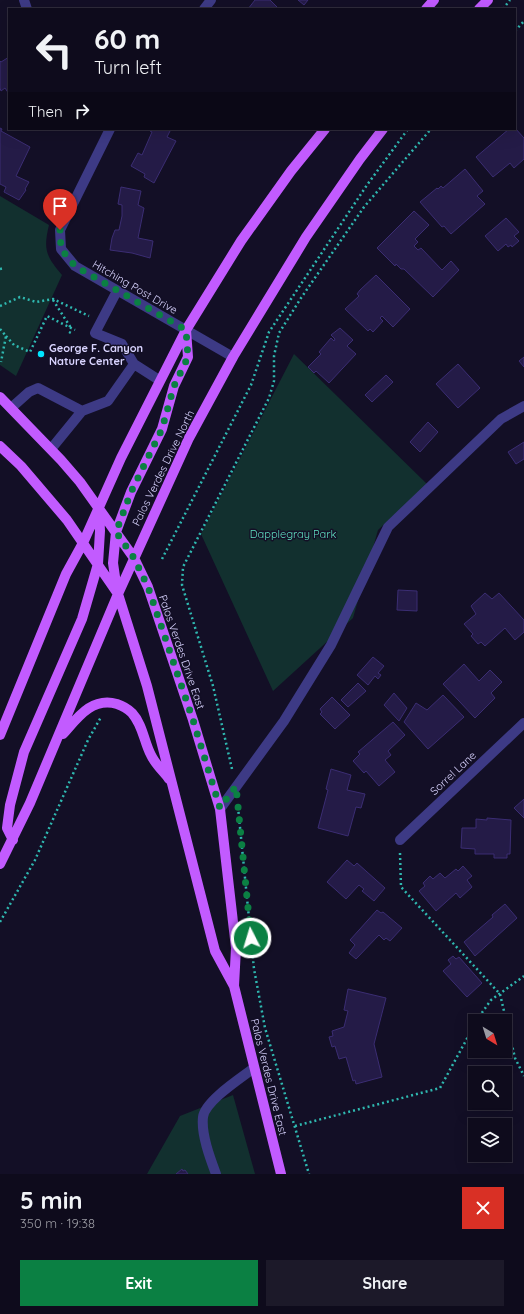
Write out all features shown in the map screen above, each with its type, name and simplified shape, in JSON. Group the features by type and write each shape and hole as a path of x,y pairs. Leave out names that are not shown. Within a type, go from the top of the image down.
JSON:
{"main road":[{"path":"427,8 434,0"},
{"path":"480,8 488,0"},
{"path":"0,735 66,574 83,543 118,463 159,380 186,330 241,241 291,171 324,130"},
{"name":"Palos Verdes Drive North","path":"0,864 57,740 118,594 189,438 233,357 306,237 360,159 382,130"},
{"path":"118,594 113,563 116,532 131,492 162,429 174,386 188,357 186,330"},
{"name":"Palos Verdes Drive East","path":"0,397 51,449 80,482 134,558 148,587 193,720 220,808 236,948 234,986"},
{"name":"Palos Verdes Drive East","path":"0,446 21,466 64,516 118,594 147,686 215,951 234,986 281,1174"},
{"path":"12,840 7,828 10,805 24,752 82,619 98,564 100,531 99,508"},
{"path":"57,740 83,712 98,702 108,701 123,706 133,714 141,728 151,756 172,783"}],"street":[{"path":"205,8 211,0"},
{"name":"Hitching Post Drive","path":"110,130 60,230 61,249 75,266 233,357"},
{"path":"117,291 101,322 94,332 122,344 134,364 159,380"},
{"path":"51,449 82,411 108,401 134,364"},
{"path":"11,408 29,392 38,388 82,411"},
{"path":"220,808 284,721 331,645 388,527 501,419 524,406"},
{"name":"Sorrel Lane","path":"400,840 524,723"},
{"path":"216,1174 207,1148 203,1116 212,1101 254,1068"}],"path":[{"path":"504,8 510,0"},
{"path":"516,30 524,21"},
{"path":"162,559 251,385 268,332 367,185 407,130"},
{"path":"309,1174 265,1028 254,969 236,786 213,686 182,585 183,567 269,398 274,381 274,356 279,333 301,298 364,207 430,130"},
{"path":"0,269 4,268"},
{"path":"0,306 20,297 36,302 53,299 101,322"},
{"path":"53,299 72,328"},
{"path":"0,329 14,345 30,352 47,316 75,330"},
{"path":"1,362 6,336"},
{"path":"0,922 35,860 88,740 104,712"},
{"path":"400,840 401,887 500,994 515,1058 524,1076"},
{"path":"481,1014 491,1000 524,976"},
{"path":"295,1126 440,1088 468,1037"}],"green space":[{"path":"0,196 49,225 46,241 47,252 52,263 62,275 16,376 0,365"},
{"name":"Dapplegray Park","path":"294,354 427,484 378,530 353,618 273,691 201,534"},
{"path":"233,1095 255,1174 147,1174 180,1116"}],"building":[{"path":"255,0 270,0 278,8 249,8"},
{"path":"298,0 308,0 304,5"},
{"path":"8,58 8,92 5,88 1,91 0,88 0,61 1,62"},
{"path":"0,128 2,129 1,131 30,147 16,176 29,182 25,189 26,190 19,200 4,192 6,187 0,184"},
{"path":"516,129 524,138 524,159 514,168 510,163 493,177 476,157 508,130"},
{"path":"170,130 167,137 176,141 154,183 144,177 145,174 131,166 138,153 142,155 152,132 150,131"},
{"path":"465,169 483,191 477,196 485,204 451,234 444,226 442,227 420,202 437,188 438,189 441,186 443,188"},
{"path":"121,187 141,191 138,205 144,208 138,238 153,241 150,258 132,253 110,250 112,238 115,230 119,230 122,216 122,205 118,204"},
{"path":"414,211 429,225 415,239 418,242 414,246 418,250 421,248 442,270 451,261 459,270 433,297 404,269 401,269 396,264 395,266 377,248"},
{"path":"506,218 519,232 514,236 519,241 512,247 511,245 508,247 506,244 498,251 485,236"},
{"path":"376,275 410,309 393,327 382,316 380,318 383,321 373,332 370,329 368,331 345,309 359,296 357,294 360,290"},
{"path":"340,328 353,340 347,346 356,354 329,383 316,371 314,373 308,367 321,354 319,352 331,338 334,341 335,339 331,335"},
{"path":"524,357 524,367 519,361"},
{"path":"458,364 480,388 458,408 436,384"},
{"path":"386,375 393,382 372,402 365,395"},
{"path":"428,422 438,432 420,452 410,442"},
{"path":"524,442 524,459 516,464 508,452"},
{"path":"398,590 417,591 417,611 397,610"},
{"path":"485,593 492,599 499,593 524,620 524,632 515,640 505,628 485,646 481,642 478,644 471,636 473,634 464,624 476,614 471,606"},
{"path":"373,657 384,666 378,673 381,675 378,679 375,676 368,685 357,675"},
{"path":"464,664 479,681 490,670 502,682 491,693 495,698 475,718 443,684"},
{"path":"358,683 366,691 348,707 341,700"},
{"path":"394,693 407,708 399,721 384,705"},
{"path":"443,695 464,717 428,749 404,722 416,703 427,710"},
{"path":"332,697 350,715 335,729 320,714 322,712 320,709"},
{"path":"393,722 405,735 388,751 391,755 385,760 395,772 379,786 366,771 364,773 353,761 360,754 358,752"},
{"path":"331,769 351,775 347,790 365,794 361,808 356,807 348,836 318,828 328,790 326,789"},
{"path":"524,799 524,818 514,808"},
{"path":"487,818 511,820 510,854 507,854 507,858 494,858 494,854 475,854 475,849 461,848 462,828 476,828 476,819 487,820"},
{"path":"347,860 354,866 357,863 385,888 374,901 362,891 364,889 359,885 346,899 327,882"},
{"path":"463,866 472,876 467,880 472,887 460,898 456,893 436,911 419,891 425,886 423,883 430,876 433,879 440,873 445,878 456,869 458,871"},
{"path":"505,904 517,918 475,956 464,942 493,917 492,915"},
{"path":"377,910 381,913 383,912 402,928 390,941 386,938 384,940 379,935 356,959 349,953 355,945 350,940"},
{"path":"453,956 456,959 459,957 482,983 467,997 443,971 451,964 448,960"},
{"path":"348,989 386,998 374,1044 382,1077 356,1084 355,1080 353,1081 346,1057 339,1059 335,1046 332,1047 329,1037 333,1036 332,1031 344,1027 348,1011 344,1010"},
{"path":"182,1169 188,1174 176,1174"}],"place":[{"name":"George F. Canyon Nature Center","path":"41,354"}],"route":[{"path":"60,230 61,249 75,266 186,330 188,357 174,386 162,429 131,492 116,532 134,558 148,587 193,720 220,808 236,786 251,938"}]}
